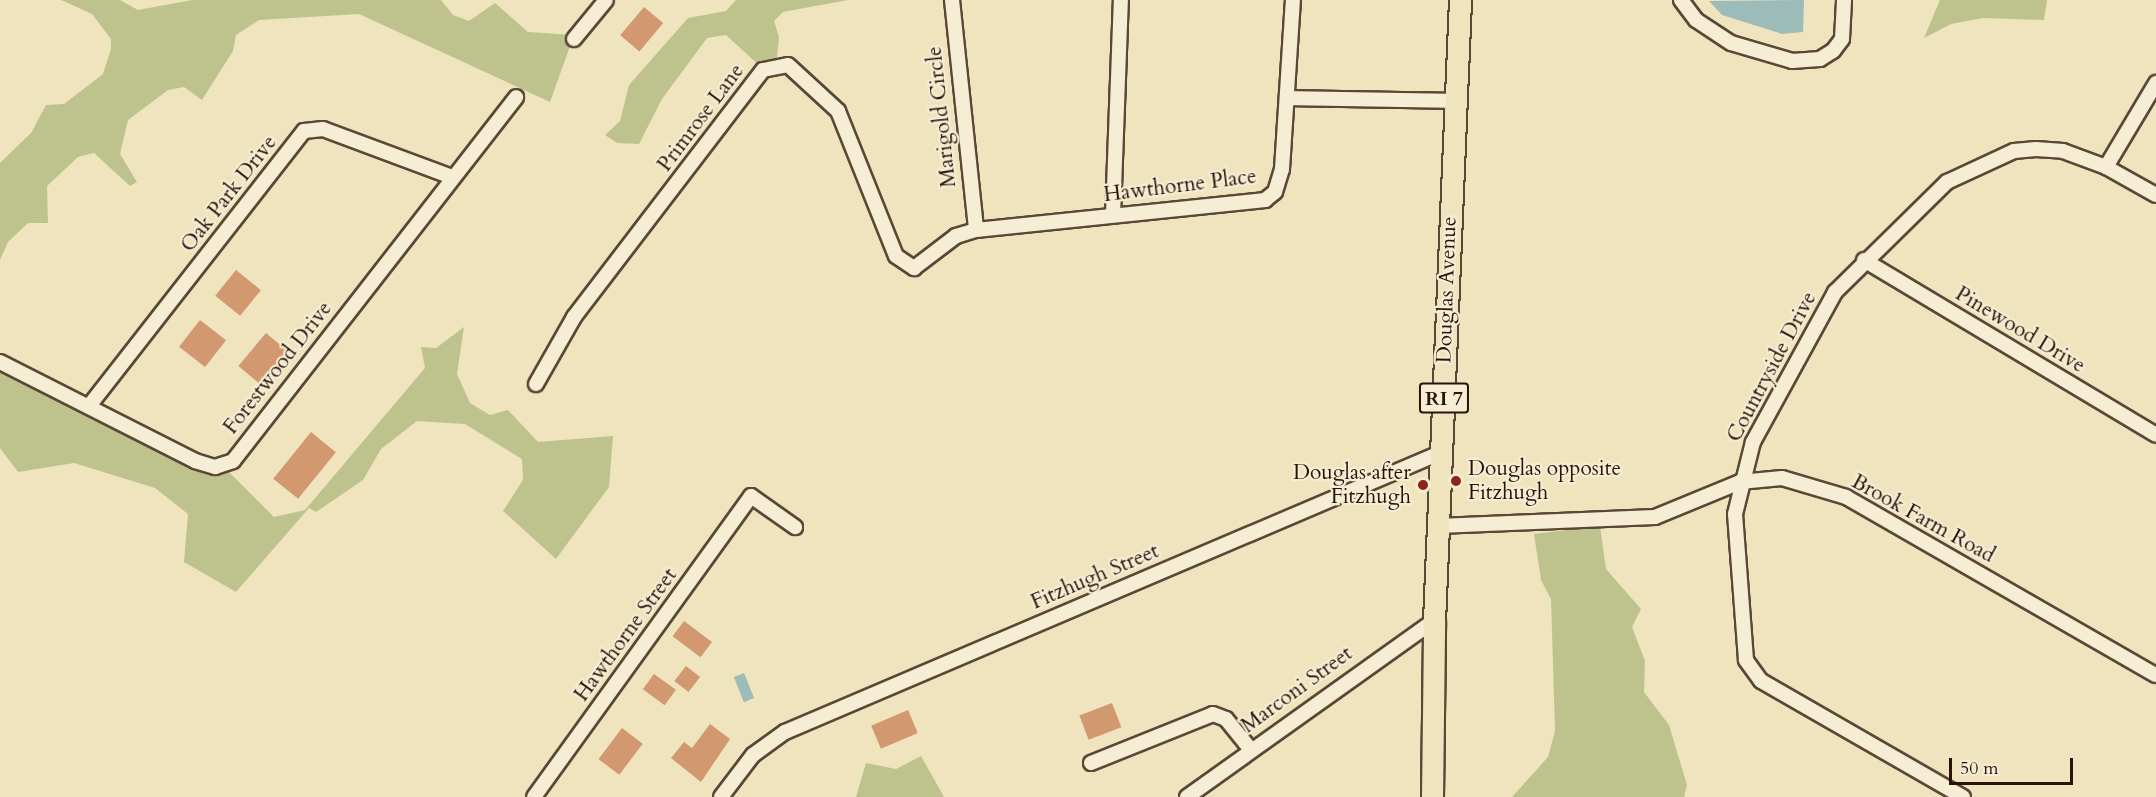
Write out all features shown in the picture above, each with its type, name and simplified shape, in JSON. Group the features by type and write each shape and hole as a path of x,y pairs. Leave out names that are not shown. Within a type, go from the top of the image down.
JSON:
{"main road":[{"name":"Douglas Avenue","path":"1432,797 1434,621 1460,0"}],"street":[{"path":"573,39 606,0"},
{"name":"Marigold Circle","path":"952,0 976,230"},
{"path":"1113,215 1121,0"},
{"path":"1293,0 1290,98 1454,101"},
{"path":"1681,0 1696,20 1731,43 1792,61 1820,59 1833,51 1842,39 1844,0"},
{"name":"Primrose Lane","path":"536,384 574,317 763,70 788,65 838,111 896,256 914,268"},
{"path":"2106,167 2156,83"},
{"name":"Forestwood Drive","path":"0,362 195,461 215,467 234,461 516,97"},
{"name":"Hawthorne Place","path":"914,268 956,236 976,230 1265,200 1275,192 1282,169 1290,98"},
{"name":"Oak Park Drive","path":"89,406 304,131 323,129 452,177"},
{"name":"Countryside Drive","path":"1964,797 1761,681 1746,660 1735,514 1740,482 1753,442 1835,292 1864,260 1947,182 2014,151 2063,151 2106,167 2156,195"},
{"name":"Pinewood Drive","path":"1864,260 2156,435"},
{"name":"Fitzhugh Street","path":"721,797 766,743 1442,452"},
{"name":"Brook Farm Road","path":"1438,526 1654,516 1740,482 1782,478 1846,497 2156,675"},
{"name":"Hawthorne Street","path":"534,797 751,496 795,528"},
{"name":"Marconi Street","path":"1187,797 1250,749 1434,621"},
{"path":"1091,763 1213,714 1226,719 1250,749"}],"green space":[{"path":"61,0 120,0 138,10 192,0 441,0 453,15 469,21 495,3 528,32 574,35 550,102 359,14 259,20 236,35 233,51 202,100 184,87 168,90 128,120 120,154 137,182 130,186 94,153 78,157 47,186 48,223 28,223 8,242 0,260 0,163 31,133 46,105 64,104 103,74 111,49 111,39 92,14"},
{"path":"736,0 848,0 783,12 774,21 779,37 776,66 762,68 726,35 707,38 662,99 639,144 617,143 605,135 620,121 629,85 688,18 726,11"},
{"path":"1940,0 2047,0 2044,20 1983,18 1951,24 1924,38"},
{"path":"464,327 457,374 470,403 490,415 508,410 538,442 613,436 609,487 556,559 503,511 523,480 522,459 465,424 417,421 381,449 363,480 316,512 309,508 236,592 184,562 188,514 155,488 74,463 18,472 0,448 0,363 208,469 227,470 274,517 305,510 425,368 421,347 436,348"},
{"path":"1600,526 1606,569 1641,609 1632,627 1645,661 1644,692 1669,725 1687,785 1684,797 1512,797 1548,757 1555,731 1551,599 1541,580 1534,534"},
{"path":"921,756 944,797 856,797 866,763 896,769"}],"water":[{"path":"1804,0 1803,32 1782,34 1722,15 1709,1"},
{"path":"744,673 754,698 744,702 734,677"}],"building":[{"path":"644,7 663,23 639,51 620,35"},
{"path":"236,270 261,290 240,316 215,296"},
{"path":"200,320 226,340 205,367 179,347"},
{"path":"266,333 289,352 261,385 238,366"},
{"path":"311,432 336,452 298,499 273,479"},
{"path":"684,621 712,642 701,657 673,636"},
{"path":"686,666 700,677 688,692 674,681"},
{"path":"654,674 676,690 665,705 643,689"},
{"path":"1112,703 1121,727 1089,740 1079,716"},
{"path":"908,710 918,733 881,749 871,726"},
{"path":"710,724 730,739 701,782 671,758 684,742 692,748"},
{"path":"622,728 643,744 619,775 599,759"}],"place":[{"name":"Douglas opposite Fitzhugh","path":"1456,481"},
{"name":"Douglas after Fitzhugh","path":"1423,485"}]}
